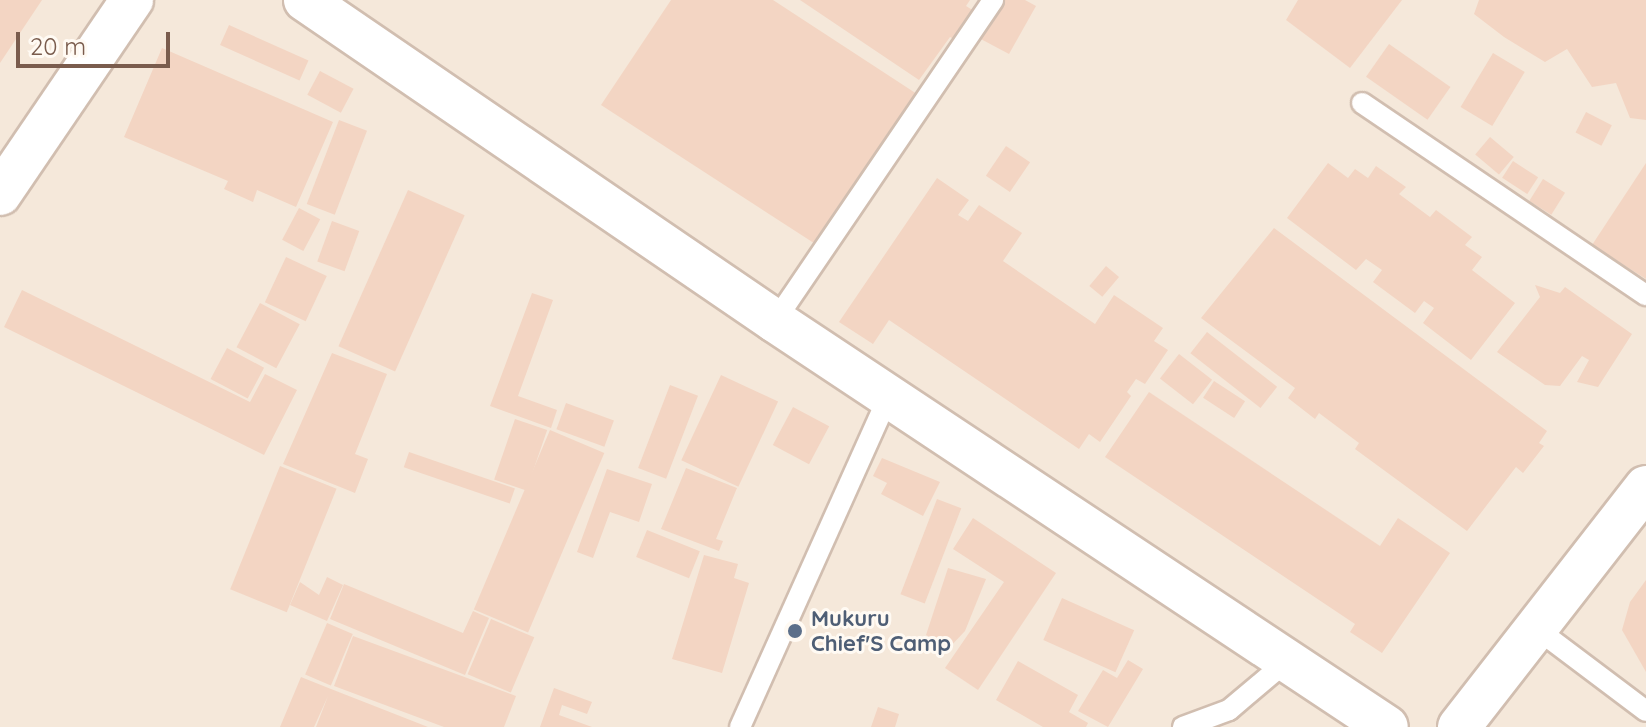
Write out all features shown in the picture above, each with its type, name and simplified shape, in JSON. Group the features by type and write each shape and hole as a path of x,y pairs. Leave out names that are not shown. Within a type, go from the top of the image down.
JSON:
{"street":[{"path":"0,194 132,0"},
{"path":"305,0 888,397 1387,727"},
{"path":"1459,727 1533,626 1646,487"}],"lane":[{"path":"775,321 993,0"},
{"path":"1362,103 1646,295"},
{"path":"740,727 888,397"},
{"path":"1533,626 1646,711"},
{"path":"1183,727 1229,710 1287,661"}],"shaded area":[{"path":"0,0 1646,0 1646,727 0,727"}],"building":[{"path":"0,0 42,0 0,63"},
{"path":"671,0 773,0 920,96 820,247 601,105"},
{"path":"800,0 970,0 966,6 979,14 959,42 950,37 919,80"},
{"path":"998,0 1025,0 1036,6 1009,54 977,37"},
{"path":"1298,0 1402,0 1350,68 1286,20"},
{"path":"1479,0 1646,0 1646,120 1630,118 1616,83 1592,87 1567,49 1545,62 1504,37 1474,14"},
{"path":"229,25 308,60 300,80 220,45"},
{"path":"1389,44 1450,87 1427,120 1366,77"},
{"path":"162,48 333,122 296,207 257,190 253,202 224,189 228,181 124,137"},
{"path":"1493,53 1525,72 1492,126 1461,107"},
{"path":"320,71 354,89 341,113 307,95"},
{"path":"1586,112 1612,125 1601,146 1576,132"},
{"path":"339,120 367,131 335,215 307,204"},
{"path":"1490,137 1514,157 1499,175 1475,155"},
{"path":"1006,146 1030,162 1010,192 986,176"},
{"path":"1513,161 1538,177 1527,194 1502,178"},
{"path":"1328,163 1348,178 1355,169 1368,178 1376,166 1406,187 1399,194 1430,217 1436,210 1472,237 1465,245 1482,257 1472,270 1515,303 1471,360 1423,323 1434,308 1424,301 1415,313 1373,282 1382,270 1366,259 1356,270 1287,218"},
{"path":"1646,163 1646,279 1592,245"},
{"path":"937,178 969,200 958,215 968,221 979,205 1022,233 1003,261 1095,324 1114,295 1163,328 1154,341 1168,350 1145,384 1136,379 1127,392 1131,396 1100,442 1089,434 1079,449 889,320 873,344 839,322"},
{"path":"1543,179 1565,193 1551,215 1529,201"},
{"path":"408,190 465,215 395,371 338,346"},
{"path":"299,208 320,219 303,251 282,240"},
{"path":"332,221 359,231 345,271 317,261"},
{"path":"1274,228 1547,431 1539,443 1544,446 1523,473 1516,467 1467,531 1355,449 1359,443 1319,413 1315,419 1288,398 1295,388 1201,318"},
{"path":"286,257 327,276 306,321 265,302"},
{"path":"1106,266 1119,277 1102,297 1089,286"},
{"path":"1535,285 1560,293 1565,287 1632,334 1598,387 1577,382 1589,360 1582,356 1560,386 1545,385 1497,352 1540,297"},
{"path":"22,290 250,402 265,374 297,390 264,455 4,327"},
{"path":"532,293 553,300 518,396 557,410 551,428 490,406"},
{"path":"260,303 300,324 276,368 237,347"},
{"path":"1207,332 1277,387 1261,408 1190,353"},
{"path":"227,348 264,368 248,399 211,379"},
{"path":"332,353 387,374 355,454 368,459 355,493 283,464"},
{"path":"1179,354 1212,380 1193,404 1160,378"},
{"path":"721,375 778,402 738,487 681,460"},
{"path":"1214,381 1245,401 1234,418 1203,398"},
{"path":"670,385 698,396 666,479 638,468"},
{"path":"1149,392 1380,546 1398,518 1450,553 1382,653 1350,632 1355,624 1105,457"},
{"path":"566,403 614,420 604,447 556,429"},
{"path":"793,407 829,426 809,464 773,445"},
{"path":"515,419 547,430 526,491 494,480"},
{"path":"550,430 604,453 528,633 474,609"},
{"path":"409,452 515,488 510,504 404,467"},
{"path":"882,458 940,482 923,516 881,494 887,483 873,476"},
{"path":"280,466 337,489 287,612 230,589"},
{"path":"686,468 737,488 716,539 723,541 719,551 661,529"},
{"path":"607,469 652,484 639,522 610,512 593,558 577,552"},
{"path":"937,499 961,508 925,604 900,594"},
{"path":"973,518 1056,573 978,690 945,668 1004,582 953,549"},
{"path":"647,530 700,551 689,578 636,557"},
{"path":"704,555 738,564 734,578 749,583 722,673 672,659"},
{"path":"948,568 986,579 965,631 949,648 926,635"},
{"path":"327,577 343,585 327,621 290,605 300,582 319,595"},
{"path":"1646,580 1646,672 1622,630 1630,602"},
{"path":"344,584 463,633 473,611 489,618 465,675 330,619"},
{"path":"1062,598 1134,630 1115,672 1043,640"},
{"path":"491,619 534,637 511,693 468,674"},
{"path":"327,623 353,634 331,685 305,675"},
{"path":"353,636 516,696 504,727 444,727 334,686"},
{"path":"1128,660 1143,669 1108,727 1078,711 1103,670 1117,678"},
{"path":"1018,661 1078,695 1069,712 1088,723 1086,727 1043,727 996,700"},
{"path":"301,677 428,727 316,727 328,696 314,727 280,727"},
{"path":"554,688 592,702 587,714 562,705 559,715 592,727 540,727"},
{"path":"878,707 899,714 895,727 871,727"}],"place":[{"name":"Mukuru Chief'S Camp","path":"795,631"}]}
